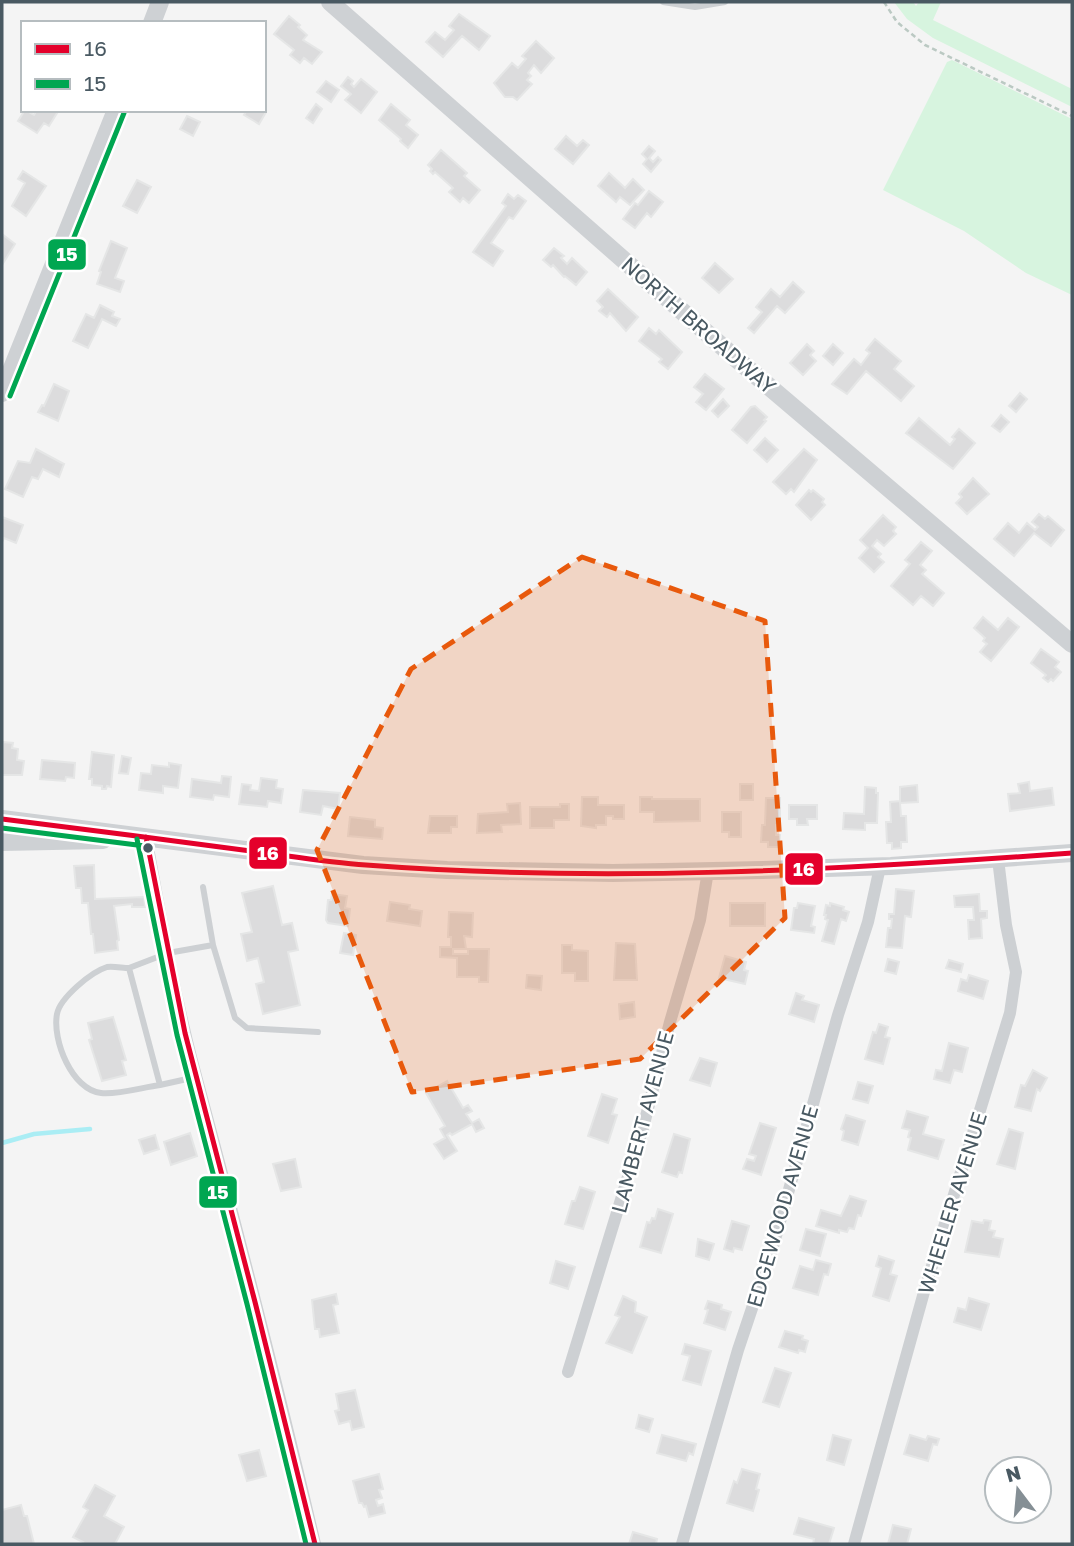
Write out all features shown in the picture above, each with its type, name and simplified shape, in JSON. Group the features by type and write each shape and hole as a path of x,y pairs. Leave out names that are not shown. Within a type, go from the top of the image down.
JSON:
{"main road":[{"path":"153,21 160,2"},
{"name":"NORTH BROADWAY","path":"330,2 733,356 1072,643"},
{"path":"2,393 115,112"},
{"path":"2,819 363,865 526,873 880,867 1072,853"},
{"path":"2,842 146,838"}],"street":[{"path":"146,838 168,953 197,1076 277,1381 315,1544"},
{"name":"WHEELER AVENUE","path":"854,1544 924,1292 1010,1013 1016,972 1006,925 998,859"},
{"name":"EDGEWOOD AVENUE","path":"682,1544 868,922 880,867"},
{"name":"LAMBERT AVENUE","path":"568,1372 643,1128 700,920 708,871"}],"lane":[{"path":"663,2 695,7 725,2"},
{"path":"203,887 213,945 235,1018 247,1028 318,1032"},
{"path":"197,1076 100,1094 82,1084 65,1063 58,1040 57,1012 74,987 107,967 129,968 168,953 213,945"},
{"path":"129,968 160,1084"}],"path":[{"path":"884,2 897,22 925,45 1072,116"}],"highlighted area":[{"path":"582,557 765,621 785,918 640,1059 412,1092 317,850 411,669"}],"green space":[{"path":"894,2 913,2 916,6 919,2 941,2 933,20 1072,89 1072,107 933,38 907,19"},
{"path":"952,60 1072,119 1072,295 1026,273 964,231 883,190 947,62"}],"building":[{"path":"459,14 490,36 479,50 462,36 443,57 426,42 435,32 445,40 454,30 449,26"},
{"path":"289,16 307,35 303,40 322,52 312,64 304,58 300,63 290,55 294,50 274,34"},
{"path":"536,41 554,58 541,73 534,65 527,80 532,84 517,100 505,97 494,83 512,63 518,68 526,59 522,56"},
{"path":"348,77 353,81 351,84 354,87 361,79 377,92 361,113 345,100 351,94 341,86"},
{"path":"326,81 339,90 331,102 317,92"},
{"path":"316,104 322,109 313,123 306,118"},
{"path":"391,104 410,120 406,125 418,135 408,148 379,120"},
{"path":"24,112 34,115 36,112 58,112 49,126 44,123 37,133 18,121"},
{"path":"246,112 266,112 259,124 244,115"},
{"path":"187,116 200,122 193,136 180,129"},
{"path":"566,136 577,146 583,140 589,145 573,164 555,149"},
{"path":"649,146 655,151 649,158 653,162 658,157 661,160 651,172 643,164 647,159 642,154"},
{"path":"441,150 467,173 464,176 480,190 469,203 463,198 460,202 449,192 453,188 435,172 433,174 430,171 432,169 428,165"},
{"path":"23,171 46,186 26,216 12,206 25,183 18,179"},
{"path":"609,173 625,188 633,179 644,190 630,205 620,197 616,202 598,186"},
{"path":"137,180 151,187 137,213 123,206"},
{"path":"649,191 663,202 651,217 647,213 635,228 623,219"},
{"path":"508,194 514,199 518,195 526,201 513,219 509,217 491,243 503,251 493,266 473,252 506,206 502,203"},
{"path":"2,234 15,244 2,265"},
{"path":"111,241 127,248 115,278 124,281 120,292 97,284 101,272 99,271"},
{"path":"554,248 564,256 561,258 567,264 572,258 587,272 576,285 543,260"},
{"path":"715,263 733,279 719,293 702,278"},
{"path":"793,282 804,292 785,313 777,306 754,333 748,328 762,312 756,307 771,289 780,297"},
{"path":"608,289 638,317 626,331 610,313 607,317 599,311 603,307 597,301"},
{"path":"100,305 114,312 112,316 120,319 116,326 102,319 88,348 73,341 86,314 94,318"},
{"path":"649,328 656,334 659,330 682,352 668,369 659,362 662,359 639,341"},
{"path":"875,339 901,361 894,369 914,386 901,401 866,371 847,394 832,384 854,359 861,365 870,353 866,350"},
{"path":"807,344 814,351 810,355 816,361 803,375 790,363"},
{"path":"833,344 843,353 833,365 823,356"},
{"path":"705,374 724,389 706,410 696,402 703,394 694,387"},
{"path":"54,384 69,391 58,421 38,412 42,405 44,406"},
{"path":"1020,393 1027,399 1016,412 1009,406"},
{"path":"723,399 729,406 718,417 712,411"},
{"path":"755,406 767,417 747,443 732,430 751,407"},
{"path":"1001,415 1009,422 1000,432 992,426"},
{"path":"919,418 950,445 955,439 952,437 959,429 975,443 953,469 906,433"},
{"path":"765,438 778,450 767,462 754,450"},
{"path":"36,449 64,464 59,477 43,469 38,479 32,477 23,497 5,489 18,461 30,463"},
{"path":"804,449 817,460 794,492 791,489 786,494 773,482"},
{"path":"973,478 989,494 967,514 956,503 962,497 959,494"},
{"path":"809,490 824,499 822,502 825,505 811,520 796,505"},
{"path":"1039,514 1045,519 1048,516 1064,530 1051,546 1034,533 1014,556 994,539 1008,523 1019,533 1027,523 1035,530 1038,527 1032,522"},
{"path":"883,515 896,527 893,531 896,534 884,546 877,540 872,546 881,554 878,557 884,562 874,572 859,558 868,548 860,540"},
{"path":"2,517 23,525 16,543 4,538 2,542"},
{"path":"921,542 932,551 920,565 926,570 922,574 944,593 933,606 921,596 913,605 891,586 910,564 905,560"},
{"path":"983,617 998,630 1008,618 1019,627 991,661 980,652 987,644 983,641 985,638 974,628"},
{"path":"1041,649 1059,662 1055,667 1061,672 1053,681 1051,679 1048,682 1043,678 1046,675 1031,663"},
{"path":"3,742 13,743 12,748 18,749 17,760 24,761 22,775 2,775"},
{"path":"92,752 114,755 111,787 102,789 102,786 92,785 92,779 89,779"},
{"path":"122,756 131,758 128,774 119,773"},
{"path":"42,760 75,763 74,778 66,777 65,781 40,779"},
{"path":"169,763 181,765 178,788 163,786 163,793 139,790 141,773 151,774 152,765 169,767"},
{"path":"222,776 231,777 229,797 214,795 213,800 190,797 192,779 221,783"},
{"path":"261,778 277,780 276,788 283,789 281,803 268,801 267,807 239,804 242,784 251,785 250,790 259,791"},
{"path":"1029,782 1030,791 1052,788 1054,805 1010,811 1008,794 1020,793 1018,784"},
{"path":"740,784 753,784 753,800 740,800"},
{"path":"917,785 918,802 900,803 901,816 906,816 907,842 901,842 901,848 892,849 892,843 887,843 886,822 891,822 890,802 900,801 900,787"},
{"path":"865,787 876,788 878,793 877,823 865,823 865,830 843,829 844,813 864,814"},
{"path":"303,790 340,793 338,809 323,806 321,815 300,812"},
{"path":"582,797 598,797 598,805 624,805 624,819 606,816 606,825 596,825 596,828 581,826"},
{"path":"640,797 700,799 700,821 654,822 654,812 640,812"},
{"path":"766,798 780,798 780,825 776,825 776,835 780,835 779,847 768,847 768,842 761,842"},
{"path":"520,803 521,824 501,825 502,832 477,833 478,814 508,812 507,804"},
{"path":"560,804 569,804 569,820 554,820 554,828 530,828 530,807 560,807"},
{"path":"789,805 817,805 817,819 807,819 808,825 797,825 797,819 789,819"},
{"path":"722,812 741,812 741,837 729,837 729,832 722,832"},
{"path":"430,816 457,816 457,827 451,827 451,833 428,833"},
{"path":"350,817 375,820 375,827 383,828 382,839 348,836"},
{"path":"94,865 95,899 144,897 145,907 132,907 132,904 114,906 118,950 95,953 88,903 82,903 81,888 76,888 74,866"},
{"path":"273,886 282,925 292,923 298,950 288,952 300,1005 263,1014 256,984 264,982 258,958 247,961 241,934 252,932 242,893"},
{"path":"896,889 914,891 911,917 905,916 902,948 886,947 892,919 889,919 889,914 894,914"},
{"path":"332,894 347,896 345,908 350,909 348,926 328,923 326,920 328,900 331,900"},
{"path":"979,894 980,911 987,911 987,918 981,919 982,938 969,939 968,920 974,920 973,907 955,907 954,896"},
{"path":"390,902 410,905 409,909 422,911 420,926 387,921"},
{"path":"730,903 765,903 765,926 730,926"},
{"path":"798,903 815,906 811,926 815,927 814,933 791,930 794,908 797,908"},
{"path":"830,903 844,907 843,910 849,912 846,921 841,919 834,944 822,941 828,920 824,915 826,905 830,906"},
{"path":"449,912 473,913 472,937 464,936 466,949 453,949 453,954 468,954 468,949 489,949 488,982 479,982 479,977 457,977 457,958 440,957 440,947 451,947 451,937 448,937"},
{"path":"344,933 356,935 353,955 340,953"},
{"path":"616,943 635,944 637,980 614,980"},
{"path":"562,945 572,945 572,950 588,951 588,981 575,981 575,973 562,973"},
{"path":"725,956 746,962 744,970 748,971 745,984 719,978"},
{"path":"888,959 899,962 896,974 885,971"},
{"path":"949,960 963,964 961,972 946,968"},
{"path":"527,975 542,976 541,990 526,988"},
{"path":"969,975 988,981 983,999 958,991 961,979 967,981"},
{"path":"796,993 804,996 802,1000 819,1005 814,1022 789,1014"},
{"path":"634,1002 635,1017 620,1019 619,1004"},
{"path":"113,1017 126,1060 122,1061 126,1075 102,1081 89,1040 92,1039 88,1023"},
{"path":"879,1024 888,1027 885,1037 890,1038 883,1064 865,1059 873,1032 876,1033"},
{"path":"949,1043 968,1048 962,1072 954,1070 950,1083 934,1079 936,1070 942,1071"},
{"path":"700,1058 717,1063 710,1086 690,1080"},
{"path":"1033,1070 1047,1078 1040,1091 1037,1089 1031,1111 1015,1107 1021,1085 1025,1086"},
{"path":"447,1081 463,1108 468,1105 472,1111 466,1114 472,1123 479,1119 484,1128 476,1132 472,1124 447,1135 457,1151 444,1159 434,1144 445,1138 440,1129 445,1126 426,1093"},
{"path":"858,1082 873,1086 868,1103 853,1099"},
{"path":"602,1094 617,1099 612,1114 617,1115 608,1143 588,1136"},
{"path":"907,1111 928,1117 923,1134 944,1140 938,1159 908,1150 910,1130 902,1128"},
{"path":"846,1115 865,1121 858,1145 842,1140 844,1131 841,1129"},
{"path":"760,1123 776,1128 761,1175 743,1169 747,1159 754,1161 756,1156 749,1154"},
{"path":"1009,1129 1023,1133 1015,1169 997,1164"},
{"path":"190,1133 197,1156 171,1165 164,1142"},
{"path":"674,1134 690,1139 682,1173 679,1172 677,1177 662,1172"},
{"path":"155,1135 159,1149 144,1154 139,1140"},
{"path":"295,1159 301,1187 281,1191 273,1164"},
{"path":"580,1187 595,1192 583,1229 565,1224 572,1201 575,1201"},
{"path":"850,1196 866,1201 854,1229 849,1228 847,1232 839,1230 839,1233 816,1226 821,1210 841,1216"},
{"path":"658,1209 673,1214 661,1253 640,1247 647,1222 655,1219"},
{"path":"984,1220 991,1221 989,1230 995,1231 993,1237 1003,1239 999,1257 965,1252 972,1221 983,1223"},
{"path":"732,1221 749,1226 742,1250 734,1248 733,1252 724,1249"},
{"path":"806,1229 826,1234 820,1256 800,1250"},
{"path":"698,1239 714,1244 709,1260 696,1256"},
{"path":"879,1256 894,1261 890,1274 897,1276 889,1301 873,1296 881,1268 876,1266"},
{"path":"816,1260 831,1264 828,1275 824,1274 818,1295 793,1288 800,1266 813,1270"},
{"path":"556,1261 575,1267 568,1289 550,1283"},
{"path":"336,1294 338,1304 333,1305 339,1333 320,1337 319,1329 315,1329 312,1300"},
{"path":"623,1296 636,1302 635,1312 647,1317 632,1353 606,1343 620,1317 615,1315"},
{"path":"969,1298 989,1304 981,1330 954,1322 958,1308 966,1310"},
{"path":"708,1301 722,1305 721,1309 731,1312 725,1330 704,1323"},
{"path":"785,1331 803,1336 802,1339 808,1341 805,1352 799,1350 798,1353 779,1347"},
{"path":"685,1344 711,1351 701,1385 683,1380 690,1356 682,1354"},
{"path":"775,1368 791,1373 779,1407 763,1402"},
{"path":"355,1390 364,1427 352,1430 350,1421 339,1424 335,1411 339,1410 336,1394"},
{"path":"639,1415 653,1419 649,1432 636,1428"},
{"path":"662,1435 696,1444 693,1455 689,1453 686,1461 657,1453"},
{"path":"833,1435 851,1440 844,1465 827,1460"},
{"path":"910,1435 926,1440 928,1436 939,1439 937,1445 933,1444 928,1461 904,1454"},
{"path":"259,1450 266,1476 247,1481 239,1455"},
{"path":"742,1469 760,1474 753,1511 727,1503 734,1481 737,1483"},
{"path":"379,1474 383,1489 379,1490 382,1498 376,1500 378,1506 383,1504 385,1513 369,1517 366,1506 359,1503 353,1481"},
{"path":"95,1485 115,1496 104,1516 124,1527 115,1544 81,1544 83,1542 73,1537 88,1510 83,1507"},
{"path":"21,1505 24,1516 27,1516 34,1544 2,1544 2,1510"},
{"path":"799,1518 834,1528 829,1544 813,1544 814,1539 794,1534"},
{"path":"893,1525 911,1529 907,1544 888,1544"},
{"path":"633,1532 657,1539 656,1544 629,1544"}],"waterway":[{"path":"2,1143 34,1134 90,1129"}],"transit line":[{"name":"15","path":"10,396 124,113"},
{"name":"16","path":"2,819 335,862 543,873 631,874 808,869 1072,853"},
{"name":"15","path":"2,828 145,846"},
{"name":"16","path":"146,837 185,1033 315,1544"},
{"name":"15","path":"137,839 177,1035 306,1544"}]}
